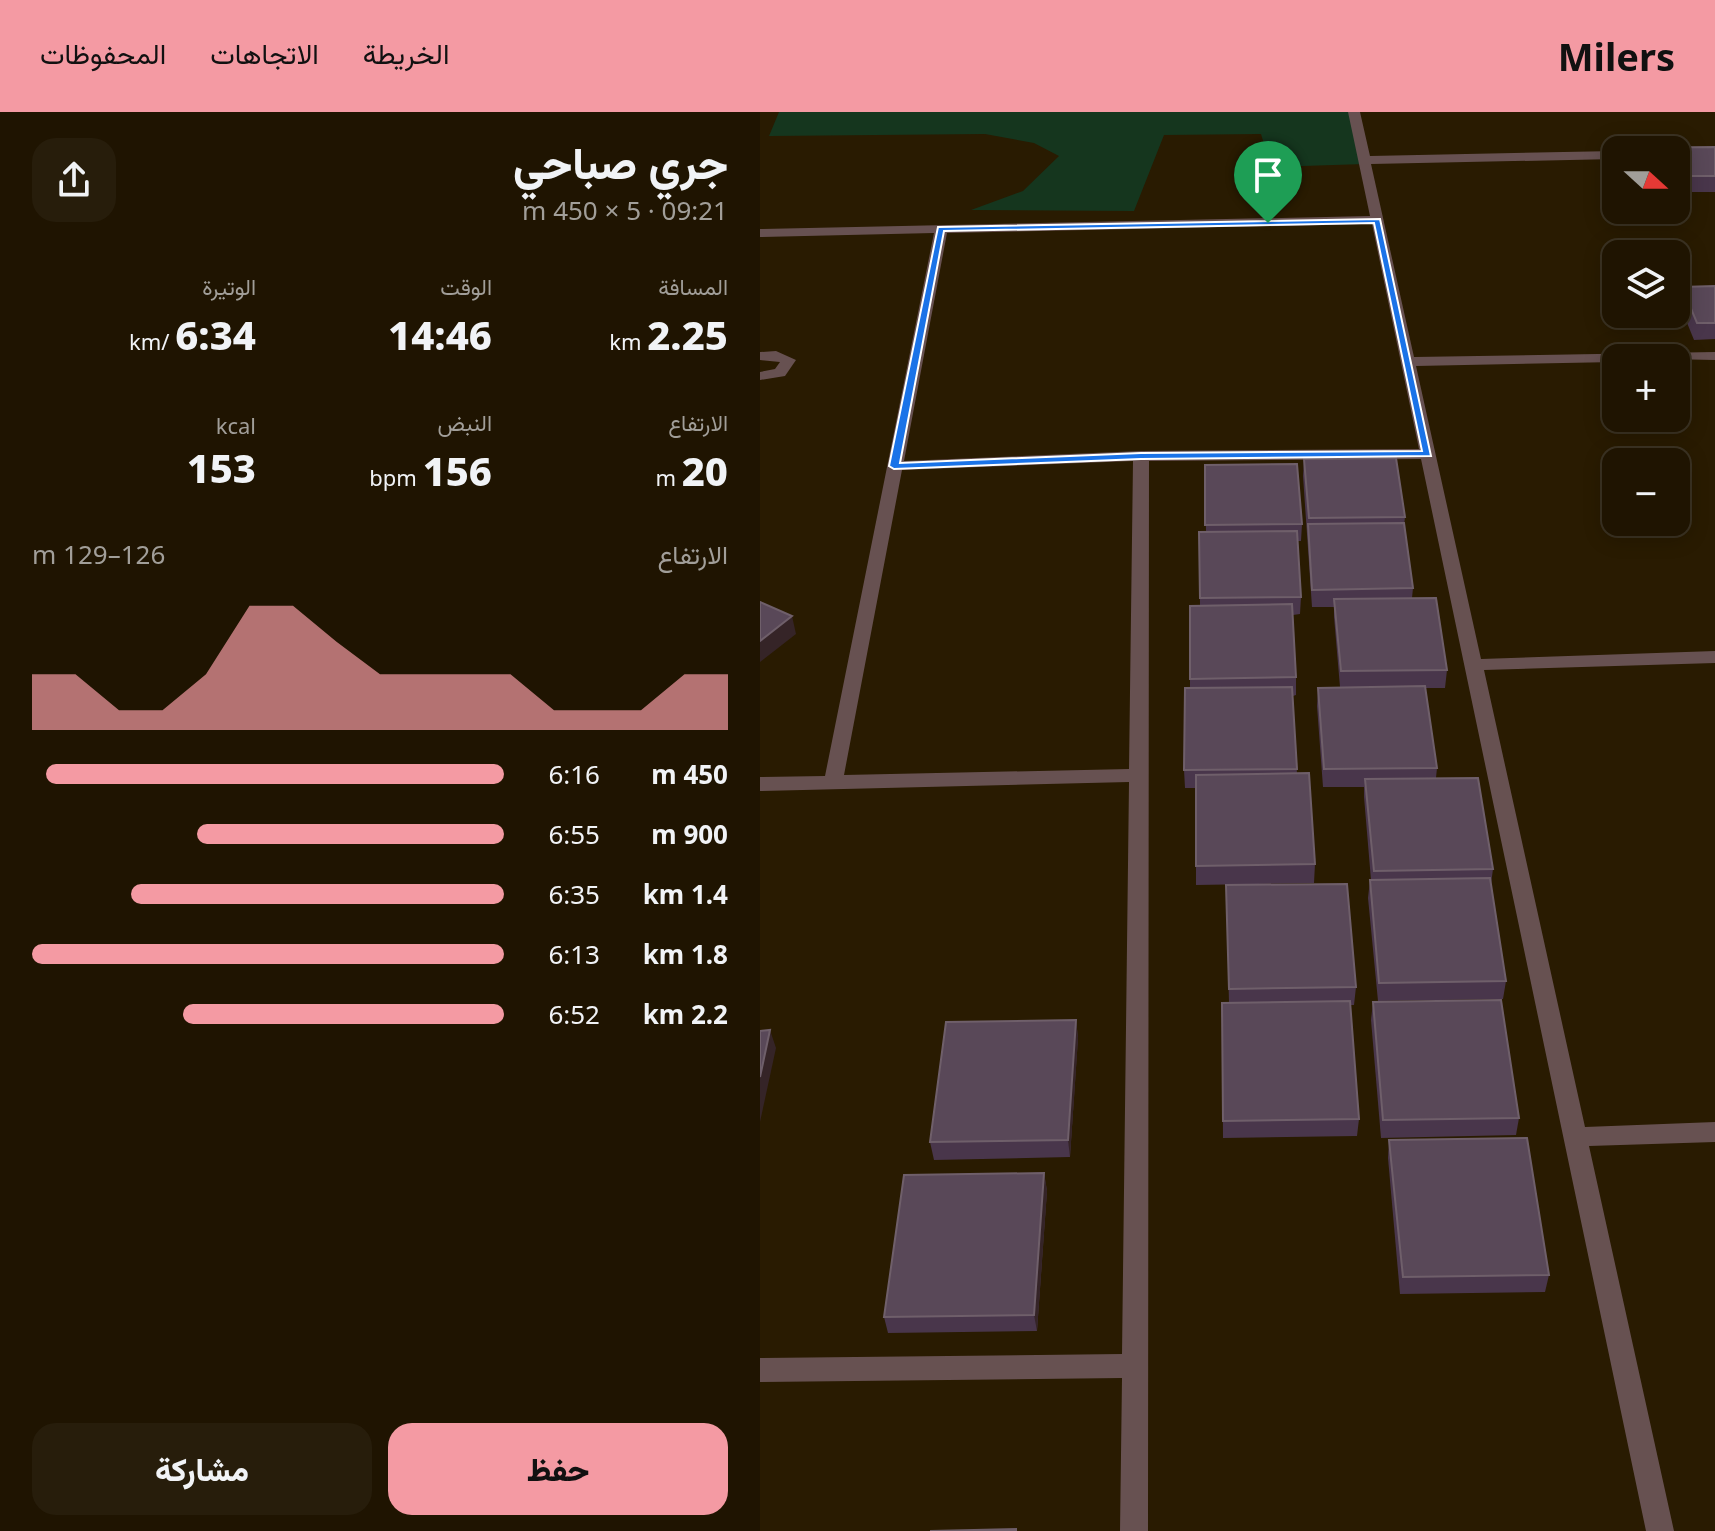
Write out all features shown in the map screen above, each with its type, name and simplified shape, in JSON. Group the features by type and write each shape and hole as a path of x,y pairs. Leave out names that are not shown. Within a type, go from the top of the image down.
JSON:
{"street":[{"path":"1354,112 1660,1531"},
{"path":"1364,160 1602,155"},
{"path":"760,233 1377,220"},
{"path":"833,783 941,229"},
{"path":"760,356 776,355 789,360 780,373 760,376"},
{"path":"1690,357 1715,356"},
{"path":"1408,362 1602,358"},
{"path":"894,466 1141,456 1428,454"},
{"path":"1134,1531 1141,456"},
{"path":"1473,665 1715,657"},
{"path":"760,784 1140,775"},
{"path":"1575,1137 1715,1132"},
{"path":"760,1370 1135,1366"}],"green space":[{"path":"779,112 1352,112 1365,164 1271,167 1261,134 1164,135 1134,211 971,210 1023,191 1059,156 1034,143 985,134 769,136"}],"building":[{"path":"1690,147 1715,147 1715,176 1690,176"},
{"path":"1715,286 1715,323 1697,323 1690,306 1690,287"},
{"path":"1396,458 1405,517 1309,518 1304,459"},
{"path":"1297,464 1302,524 1205,525 1205,465"},
{"path":"1404,523 1413,588 1312,590 1308,524"},
{"path":"1297,531 1301,597 1200,598 1199,532"},
{"path":"1436,598 1447,670 1341,671 1334,599"},
{"path":"760,602 792,616 760,641"},
{"path":"1292,604 1296,677 1190,679 1190,606"},
{"path":"1425,686 1437,768 1324,769 1318,688"},
{"path":"1292,687 1297,769 1184,770 1185,688"},
{"path":"1309,773 1315,864 1196,866 1196,775"},
{"path":"1478,778 1493,869 1374,871 1365,779"},
{"path":"1490,878 1506,981 1379,983 1370,880"},
{"path":"1347,884 1356,987 1229,989 1226,885"},
{"path":"1501,1000 1519,1118 1383,1120 1373,1002"},
{"path":"1350,1001 1359,1119 1223,1121 1222,1003"},
{"path":"1076,1020 1068,1140 930,1142 946,1022"},
{"path":"770,1030 760,1077 760,1031"},
{"path":"1527,1138 1549,1275 1403,1277 1389,1140"},
{"path":"1044,1173 1034,1315 884,1317 904,1175"},
{"path":"1016,1529 1016,1531 930,1531"}],"route":[{"path":"1377,220 1428,454 1141,456 894,466 941,229 1268,223 1377,220"}]}
